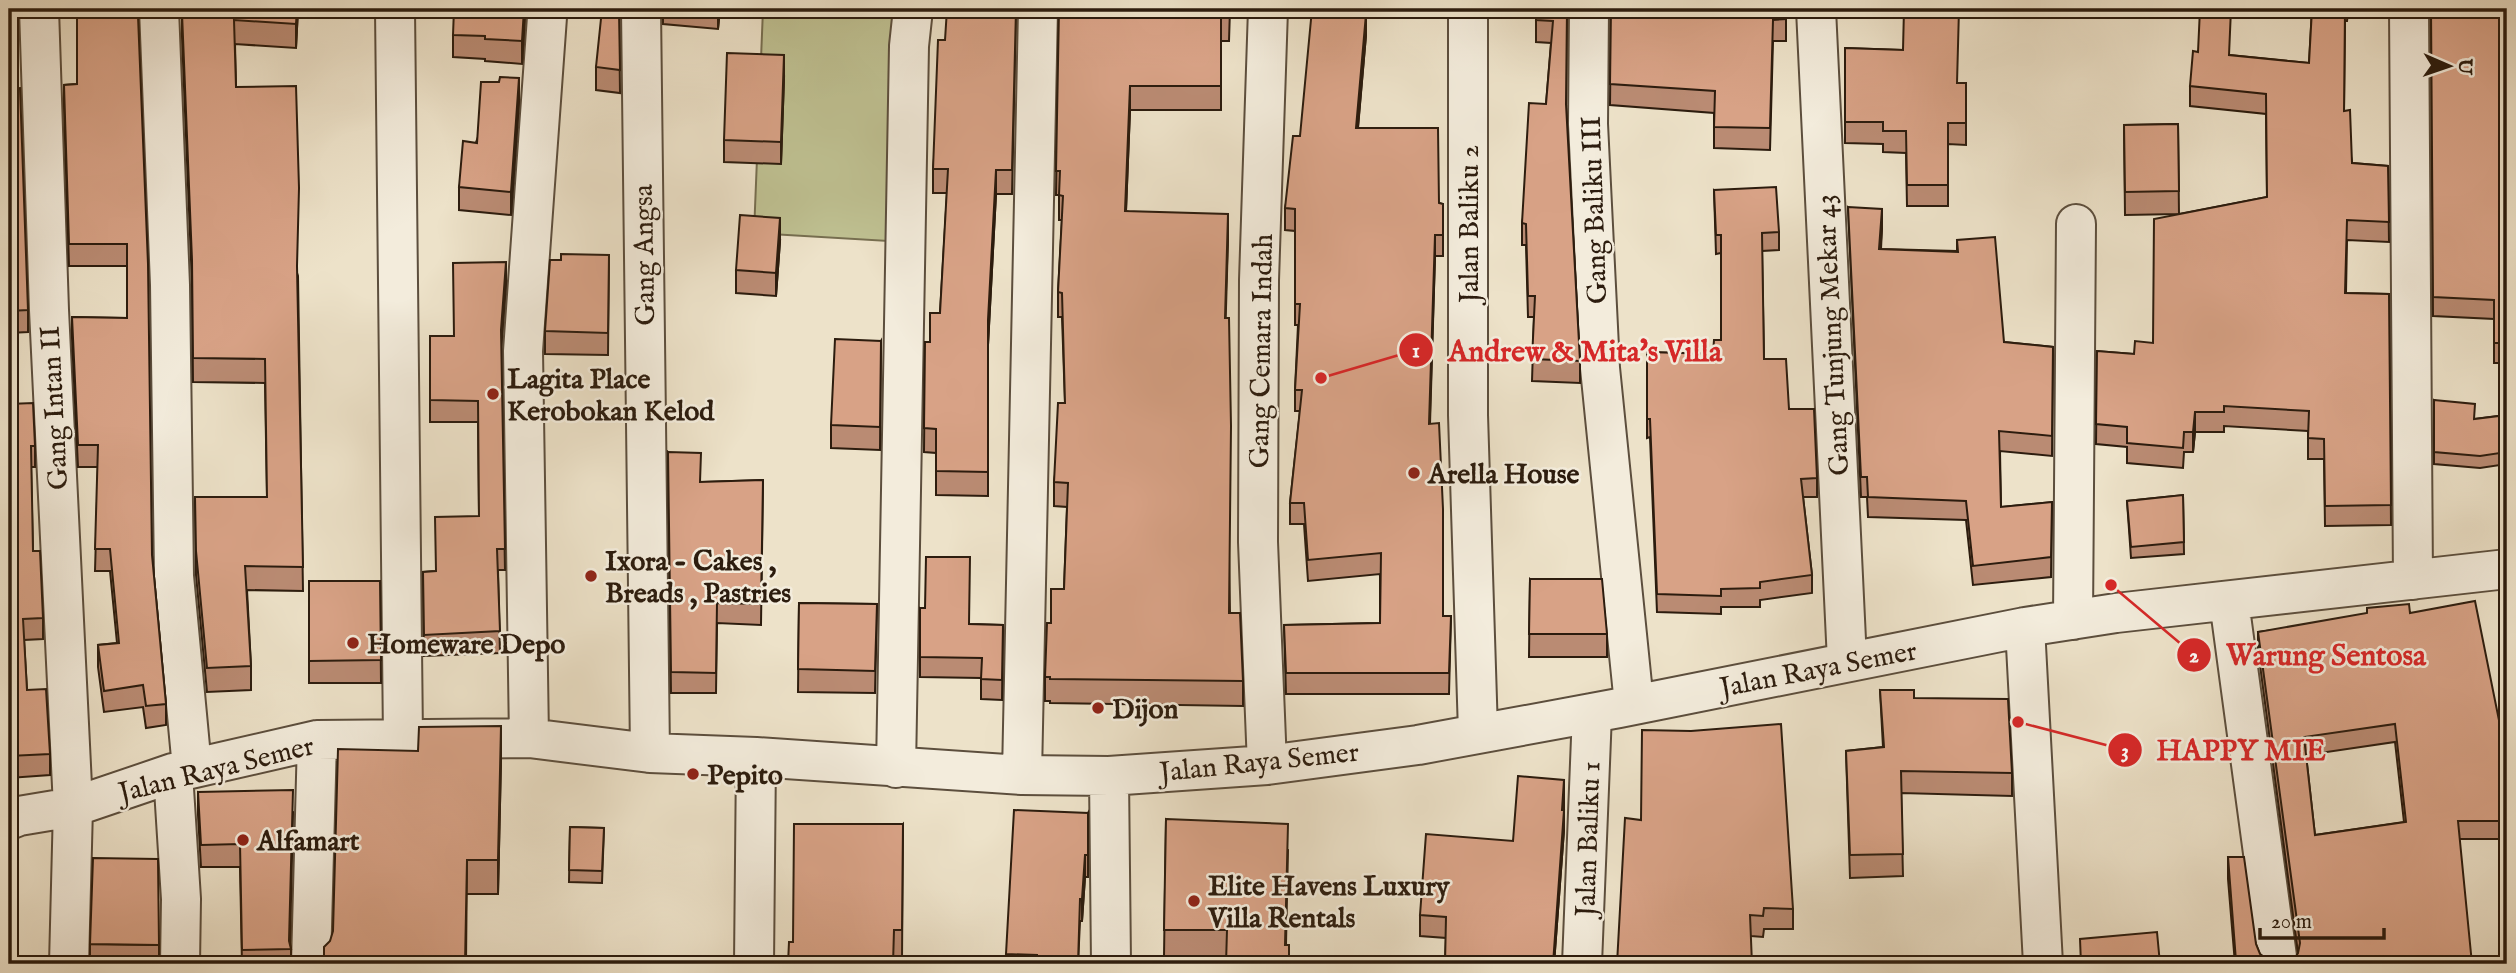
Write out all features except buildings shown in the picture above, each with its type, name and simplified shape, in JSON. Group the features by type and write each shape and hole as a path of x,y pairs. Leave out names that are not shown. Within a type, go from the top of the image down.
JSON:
{"street":[{"name":"Gang Intan II","path":"39,9 49,310 73,807 69,964"},
{"path":"159,9 170,285 174,576 183,770 180,964"},
{"path":"396,9 404,738"},
{"name":"Gang Angsa","path":"641,9 650,753"},
{"path":"896,768 909,60 913,9"},
{"path":"1022,775 1038,9"},
{"name":"Gang Cemara Indah","path":"1267,765 1258,542 1259,307 1268,9"},
{"name":"Jalan Baliku 2","path":"1468,9 1468,415 1478,732"},
{"name":"Gang Baliku III","path":"1589,9 1588,124 1600,368 1634,704"},
{"name":"Gang Tunjung Mekar 43","path":"1816,9 1847,661"},
{"path":"2409,9 2413,580"},
{"path":"529,738 523,351 547,17"},
{"path":"2073,620 2076,224"},
{"name":"Jalan Raya Semer","path":"9,820 73,807 183,770 317,740 529,738 650,753 756,757 1022,775 1109,776 1267,765 1418,744 1592,713 2025,627 2507,569"},
{"path":"2229,601 2278,964"},
{"path":"2025,627 2043,964"},
{"name":"Jalan Baliku 1","path":"1582,964 1592,713"},
{"path":"311,964 317,740"},
{"path":"754,964 756,757"},
{"path":"1109,776 1111,964"}],"green space":[{"path":"763,9 906,9 905,242 754,233"}],"place":[{"name":"Andrew & Mita's Villa","path":"1321,378"},
{"name":"Lagita Place Kerobokan Kelod","path":"493,394"},
{"name":"Arella House","path":"1414,473"},
{"name":"Ixora - Cakes , Breads , Pastries","path":"591,576"},
{"name":"Warung Sentosa","path":"2111,585"},
{"name":"Homeware Depo","path":"353,643"},
{"name":"Dijon","path":"1098,708"},
{"name":"HAPPY MIE","path":"2018,722"},
{"name":"Pepito","path":"693,774"},
{"name":"Alfamart","path":"243,840"},
{"name":"Elite Havens Luxury Villa Rentals","path":"1194,901"}]}
